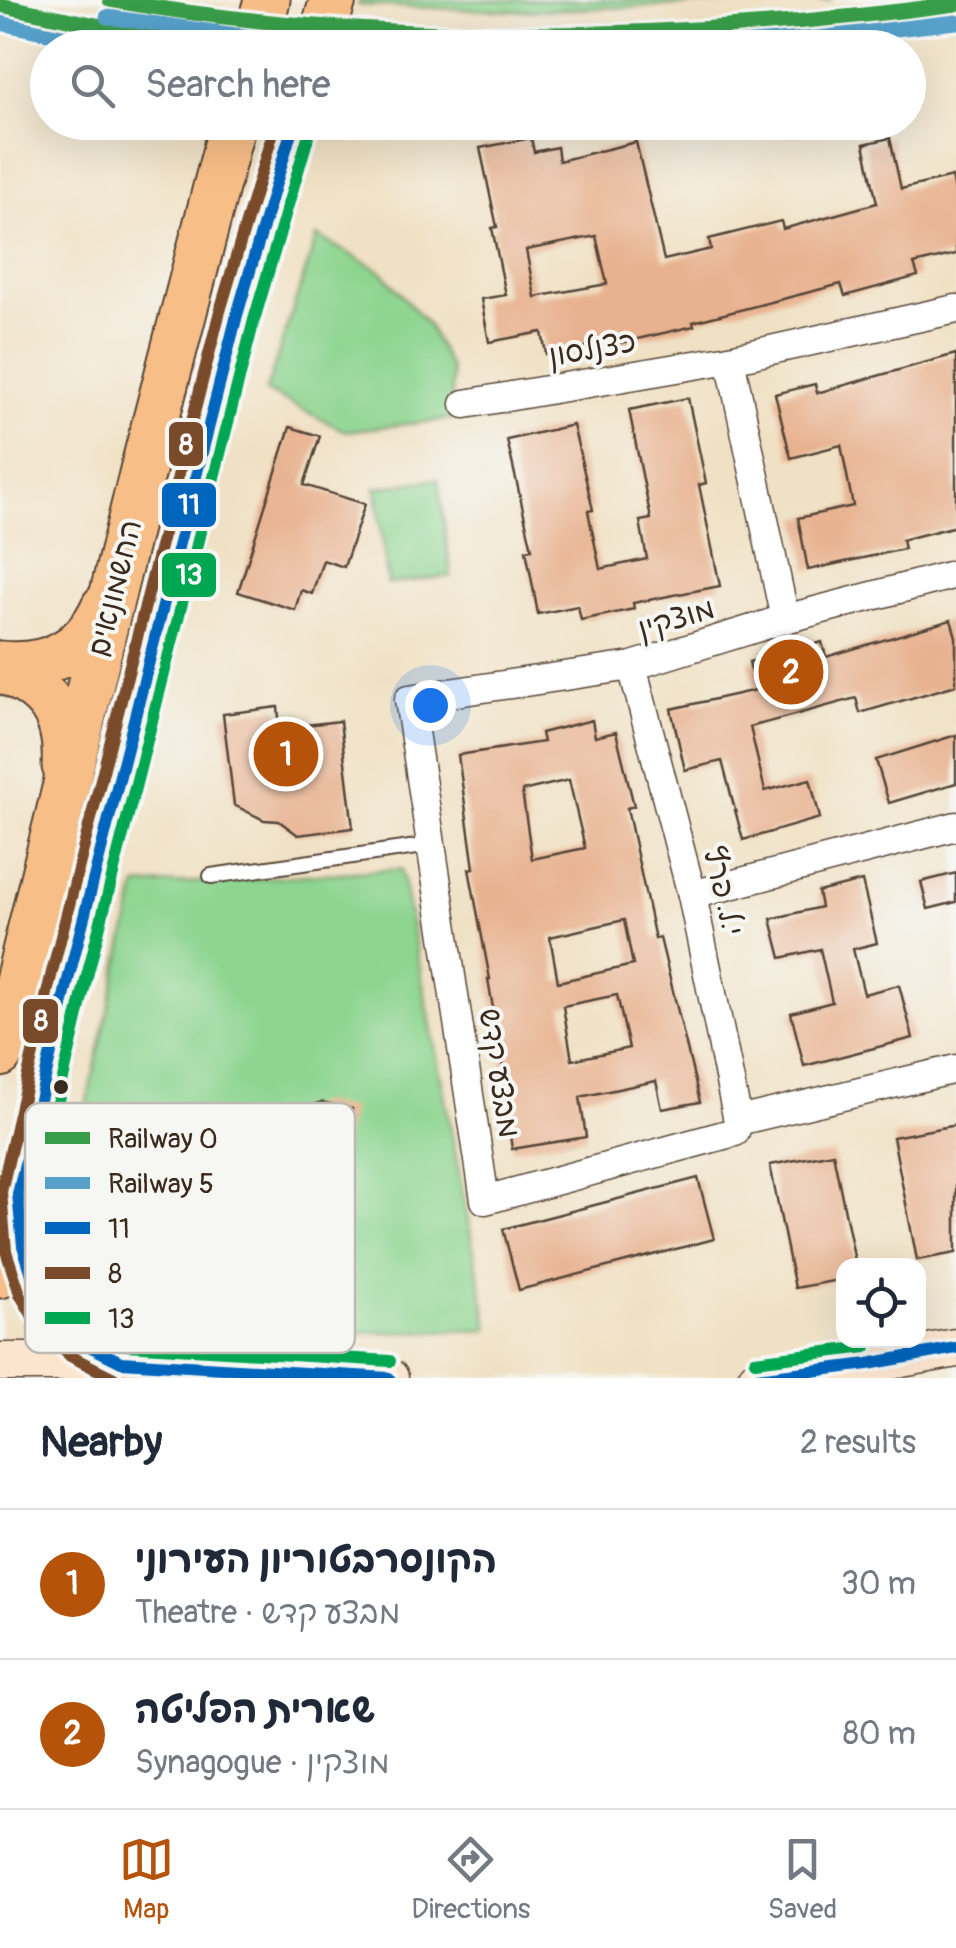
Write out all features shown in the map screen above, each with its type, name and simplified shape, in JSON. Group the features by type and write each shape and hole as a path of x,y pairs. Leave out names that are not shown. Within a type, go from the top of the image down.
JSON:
{"highway":[{"path":"258,30 266,0"},
{"path":"324,30 333,0"},
{"name":"החשמונאים","path":"0,1054 228,140"},
{"name":"החשמונאים","path":"39,1103 237,315 288,143"},
{"path":"0,666 43,664 82,642 116,583"},
{"path":"0,666 27,680 55,708 63,730 65,771 57,821"},
{"name":"החשמונאים","path":"0,1275 25,1164"},
{"path":"18,1194 25,1249"},
{"path":"103,1353 121,1362"}],"main road":[{"path":"757,1378 956,1348"},
{"path":"0,1362 121,1362 389,1378"}],"street":[{"name":"כצנלסון","path":"465,404 730,359 956,309"},
{"path":"730,359 785,620"},
{"name":"מוצקין","path":"410,699 632,666 956,574"},
{"name":"י.ל. פרץ","path":"632,666 692,895 737,1126"},
{"name":"מבצע קדש","path":"410,699 485,1200 737,1126 956,1069"},
{"path":"692,895 956,826"}],"lane":[{"path":"211,876 432,845"}],"green space":[{"path":"360,0 832,0 512,11 358,5"},
{"path":"317,236 381,271 428,325 451,370 453,419 345,431 266,391"},
{"path":"438,479 451,576 388,584 376,488"},
{"path":"401,869 489,1330 355,1333 355,1103 87,1103 137,886"}],"building":[{"path":"521,140 531,140 534,152 557,147 559,161 636,142 664,260 711,249 709,239 781,221 783,229 877,203 864,144 881,140 890,140 901,189 952,177 956,195 956,254 914,264 918,276 845,296 841,284 693,322 694,326 546,354 542,332 489,342 481,299 506,295 492,228 497,227 480,148","holes":["596,236 607,284 535,297 526,250"]},
{"path":"956,354 956,526 902,540 904,549 808,570 798,518 853,506 841,445 791,458 775,394 815,384 817,393"},
{"path":"688,398 706,483 699,485 720,586 633,603 634,609 581,620 578,606 538,614 526,550 532,549 507,440 573,425 593,510 588,511 600,569 647,559 640,521 651,519 629,410"},
{"path":"290,427 320,436 304,485 365,504 344,567 323,560 312,594 301,590 295,610 238,592"},
{"path":"951,620 956,637 956,685 860,713 856,698 750,727 765,791 810,779 820,818 743,840 722,761 685,770 671,709 756,690 749,662 822,642 826,657"},
{"path":"278,707 280,728 340,721 353,828 298,835 279,821 264,820 234,805 223,714"},
{"path":"592,720 595,737 616,732 634,806 627,808 655,939 660,938 700,1102 662,1109 656,1081 580,1097 586,1137 512,1149 490,979 469,869 474,868 458,755 543,742 541,733","holes":["569,780 585,848 532,859 522,791","624,920 633,965 558,982 550,937","617,995 629,1048 572,1060 563,1006"]},
{"path":"956,735 956,783 889,803 876,760"},
{"path":"956,873 956,902 928,909 921,882"},
{"path":"862,881 877,943 853,949 864,994 899,985 913,1038 804,1066 791,1013 832,1002 820,949 781,958 771,919 821,907 818,892"},
{"path":"956,1125 956,1253 917,1258 893,1137"},
{"path":"833,1153 854,1258 836,1258 836,1280 795,1288 770,1165"},
{"path":"698,1178 714,1239 519,1290 503,1229"}],"rail line":[{"name":"0","path":"110,0 215,16 373,30"},
{"name":"0","path":"674,30 956,4"},
{"name":"0","path":"0,5 120,30"},
{"name":"5","path":"107,17 200,30"},
{"name":"5","path":"887,30 956,22"},
{"name":"5","path":"0,23 33,30"}],"transit line":[{"name":"8","path":"25,1303 6,1251 1,1192 52,972 220,311 271,140"},
{"name":"11","path":"39,1103 237,315 289,140"},
{"name":"13","path":"57,1103 254,320 307,140"},
{"name":"11","path":"25,1164 18,1194 25,1252"},
{"name":"13","path":"755,1361 858,1348"},
{"name":"11","path":"757,1378 956,1348"},
{"name":"8","path":"67,1353 114,1378"},
{"name":"11","path":"103,1353 121,1362 389,1378"},
{"name":"13","path":"258,1353 390,1361"}],"place":[{"name":"שארית הפליטה","path":"791,672"},
{"name":"הקונסרבטוריון העירוני","path":"286,754"}]}
